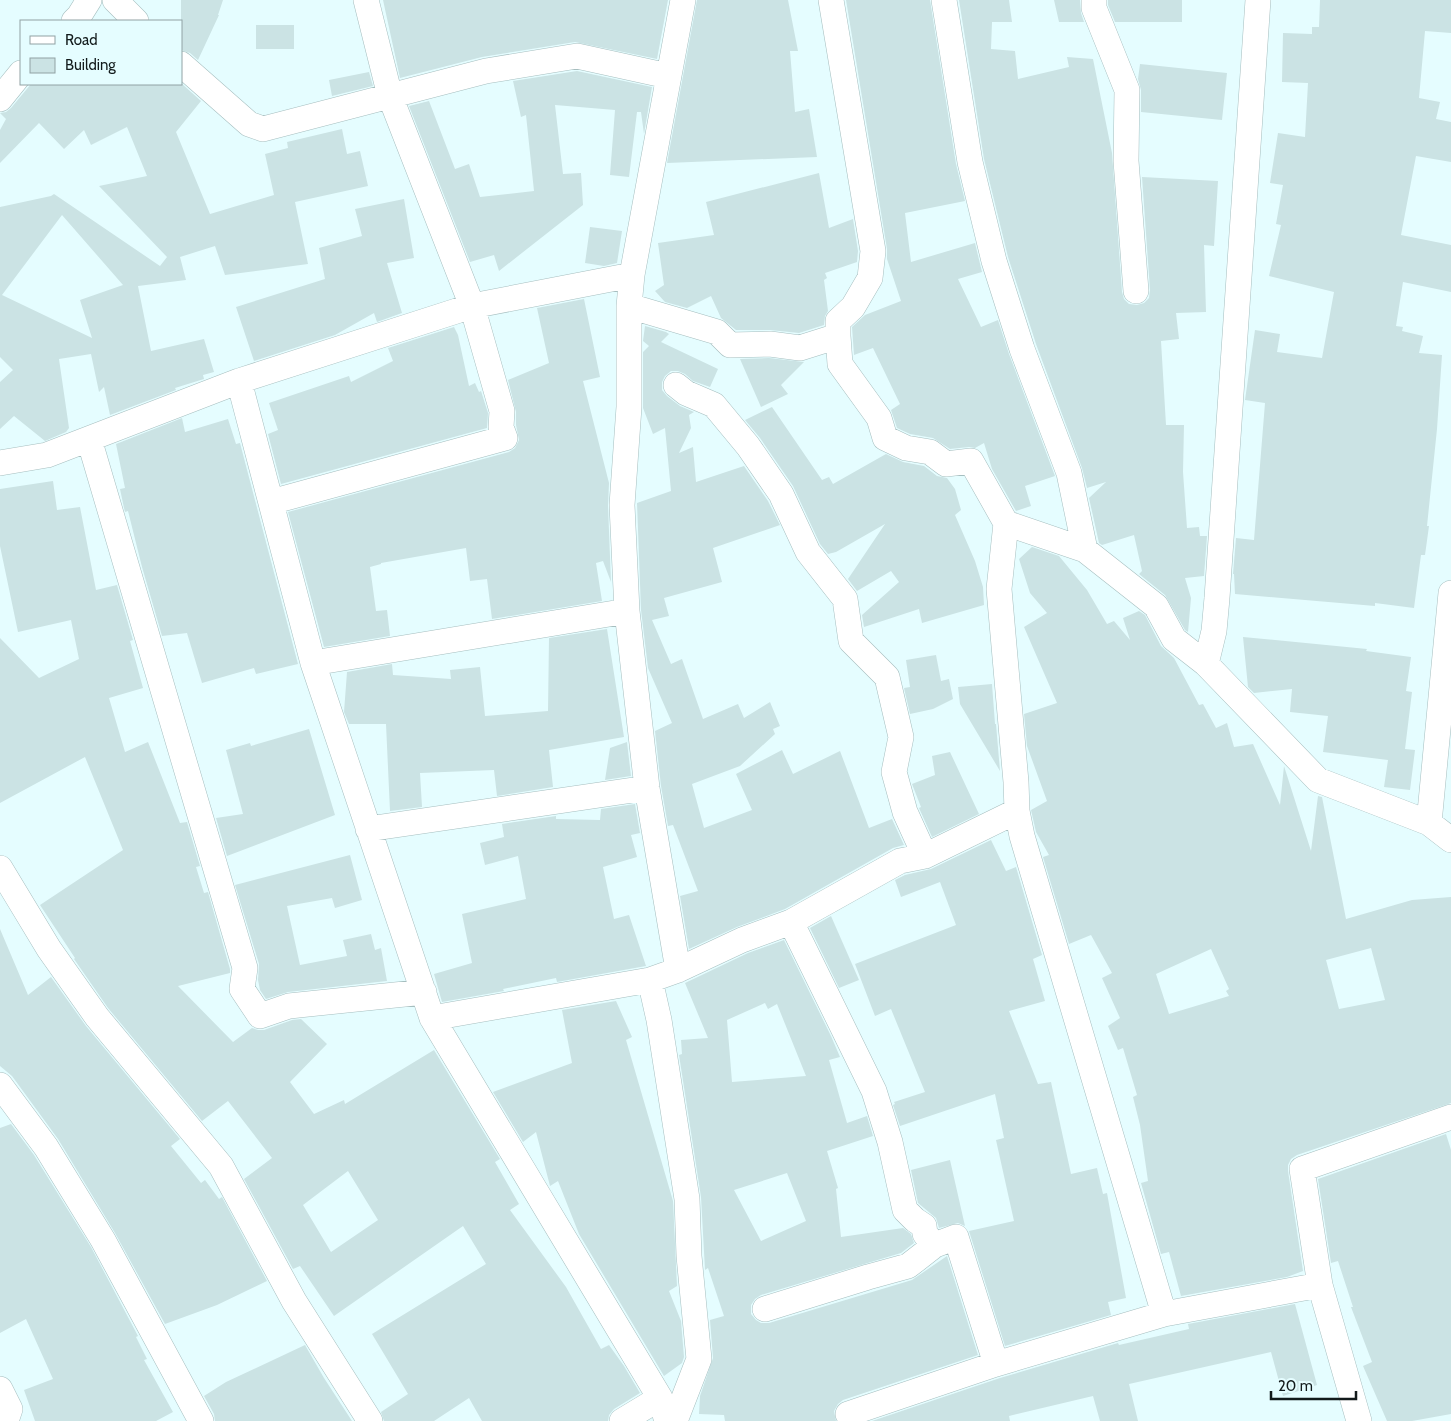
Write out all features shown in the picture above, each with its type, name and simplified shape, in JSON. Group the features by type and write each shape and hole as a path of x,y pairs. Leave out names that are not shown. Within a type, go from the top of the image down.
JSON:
{"street":[{"path":"75,20 90,0"},
{"path":"115,0 135,20"},
{"path":"271,502 505,438 501,427 502,411 472,306 390,96 366,0"},
{"path":"678,970 647,788 626,611 622,505 629,407 632,275 683,0"},
{"path":"831,0 873,251 870,278 853,307 838,321 840,364 879,418 885,438 906,448 930,452 946,464 971,461 1006,524 999,589 1017,811 1022,836 1164,1314"},
{"path":"944,0 970,162 994,261 1022,349 1068,474 1084,550"},
{"path":"1094,0 1094,8 1128,90 1126,161 1136,290"},
{"path":"1206,664 1214,631 1218,598 1258,0"},
{"path":"182,65 249,124 263,129 486,71 577,56 668,76"},
{"path":"0,98 20,74"},
{"path":"0,463 47,455 239,382 472,306 632,275"},
{"path":"630,306 717,332 730,345 770,344 800,348 838,336"},
{"path":"239,382 313,663 432,1018 664,1410 622,1421"},
{"path":"676,385 686,393 714,405 748,446 781,494 808,552 845,599 851,641 887,677 901,737 894,772 905,812 925,856"},
{"path":"89,439 245,968 242,989 260,1016 289,1006 424,992"},
{"path":"1006,524 1084,550 1156,606 1174,639 1206,664 1318,780 1429,823 1451,840"},
{"path":"1429,823 1451,593"},
{"path":"313,663 626,611"},
{"path":"368,829 647,788"},
{"path":"432,1018 650,980 678,970 742,940 791,922 900,861 925,856 1017,811"},
{"path":"0,868 49,949 97,1016 221,1166 294,1301 370,1421"},
{"path":"791,922 874,1091 890,1142 905,1210 924,1226 925,1234 935,1245"},
{"path":"650,980 659,1020 687,1199 689,1256 699,1359 676,1421"},
{"path":"0,1085 46,1147 98,1232 201,1421"},
{"path":"1359,1421 1320,1285 1302,1170 1451,1117"},
{"path":"765,1309 868,1276 908,1266 935,1245 956,1237 996,1364"},
{"path":"848,1414 996,1364 1164,1314 1320,1285"},
{"path":"0,1390 10,1409 6,1421"}],"building":[{"path":"181,0 223,0 219,15 198,60 190,53 182,50"},
{"path":"383,0 668,0 657,59 575,42 482,57 400,78"},
{"path":"697,0 788,0 798,51 790,51 795,112 809,109 817,157 667,163"},
{"path":"846,0 930,0 956,164 965,201 905,213 911,262 975,243 982,272 958,279 981,327 998,320 1055,476 1025,486 1031,506 1016,511 992,469 984,443 975,448 950,449 933,438 910,434 897,428 891,410 900,404 873,348 854,355 852,327 865,315 901,301 887,259 887,249"},
{"path":"959,0 1009,0 1012,22 992,22 991,49 1015,51 1018,79 1069,67 1067,57 1093,59 1112,153 1122,292 1124,299 1129,304 1137,305 1144,303 1149,298 1150,290 1142,177 1218,181 1214,246 1204,245 1206,312 1176,313 1179,339 1161,341 1166,425 1184,425 1183,472 1187,528 1199,527 1200,536 1207,536 1204,576 1185,578 1191,598 1188,632 1165,595 1139,574 1142,571 1134,535 1102,545 1099,543 1089,498 1106,482 1087,488 1082,468 1036,344 1008,257 984,159"},
{"path":"1054,0 1080,0 1084,22 1059,22"},
{"path":"1108,0 1182,0 1182,22 1115,22 1108,5"},
{"path":"1320,0 1451,0 1451,33 1425,31 1419,98 1440,102 1436,119 1451,122 1451,162 1416,156 1401,235 1451,245 1451,292 1403,282 1396,326 1403,327 1402,331 1423,336 1419,353 1442,355 1427,526 1429,526 1425,555 1421,555 1414,608 1375,603 1375,606 1235,594 1233,574 1236,538 1254,540 1265,403 1245,400 1255,330 1280,334 1277,352 1322,358 1334,292 1269,276 1281,225 1276,224 1283,185 1270,183 1278,133 1305,137 1308,83 1282,82 1283,33 1312,34 1312,27 1319,27"},
{"path":"256,25 294,25 294,49 256,49"},
{"path":"1140,64 1227,73 1222,120 1141,112 1141,90 1138,79"},
{"path":"577,71 652,87 644,134 641,112 637,112 629,177 610,175 615,110 555,105 563,174 581,173 583,205 499,271 494,255 470,262 409,106 429,101 455,169 469,164 480,197 534,191 526,115 521,117 513,81"},
{"path":"369,72 373,86 332,96 329,80"},
{"path":"182,84 201,101 176,132 210,214 274,195 265,154 288,148 287,142 342,129 347,154 360,151 368,186 295,202 308,264 225,275 215,246 180,257 186,280 138,286 151,351 204,339 214,372 203,375 204,379 175,388 176,390 110,415 104,387 99,392 91,354 59,359 69,428 66,432 45,441 14,416 0,429 0,382 13,370 0,357 0,207 54,194 160,266 167,257 99,186 147,176 127,127 91,145 84,130 64,149 39,123 0,163 0,130 6,119 0,113 6,112 30,85","holes":["62,215 123,285 80,300 92,338 2,295"]},
{"path":"819,173 829,228 853,219 858,251 857,262 825,273 827,278 824,280 828,311 825,316 824,325 799,333 770,330 736,330 721,318 711,296 687,308 665,302 655,291 664,285 658,243 714,235 706,202"},
{"path":"404,199 414,258 387,263 402,313 377,322 374,313 335,335 254,361 236,307 325,279 319,248 362,236 355,209"},
{"path":"590,227 622,231 617,263 604,266 585,263"},
{"path":"584,299 600,377 583,381 609,483 611,582 603,561 596,563 602,601 492,619 487,579 470,581 466,548 381,563 370,567 376,611 387,610 390,636 324,647 288,512 509,452 515,448 519,440 516,412 508,380 549,363 537,308"},
{"path":"645,326 669,334 661,342 718,369 710,387 693,381 678,371 671,371 662,382 662,390 667,396 680,406 694,412 689,415 691,428 679,453 693,447 696,482 744,466 768,501 780,525 713,548 722,582 664,598 669,616 652,620 671,664 682,659 703,719 738,704 744,718 770,702 780,726 773,729 775,734 740,766 692,784 704,828 752,810 736,774 782,750 793,774 840,751 869,828 892,819 904,845 893,848 785,909 737,927 689,949 680,896 698,891 673,825 668,826 661,786 655,731 672,723 648,668 641,610 637,503 671,491 665,428 653,434 643,408 643,352 649,346 643,341"},
{"path":"454,327 458,335 469,386 475,383 479,392 481,391 488,413 487,428 281,484 268,434 278,430 269,403 349,376 351,382 393,361 388,348"},
{"path":"769,358 804,362 781,385 788,394 761,407 740,359"},
{"path":"772,407 822,480 829,477 833,484 886,454 903,462 924,466 937,476 947,478 955,489 961,510 955,515 975,561 983,587 984,605 922,623 919,609 864,627 862,615 899,582 891,571 857,591 848,579 885,524 836,552 828,554 820,544 793,486 760,438 745,420"},
{"path":"182,418 185,432 228,419 236,444 240,443 298,664 256,674 254,668 202,683 187,633 162,636 128,511 125,512 124,508 120,489 125,488 116,444"},
{"path":"53,481 57,510 80,507 96,590 117,585 133,640 130,641 143,688 109,698 125,752 148,742 180,823 187,822 200,866 196,867 204,893 208,892 230,969 230,973 178,986 233,1042 252,1028 264,1030 292,1020 301,1019 327,1044 290,1082 314,1114 344,1100 345,1104 434,1050 500,1159 495,1162 519,1204 510,1210 566,1287 601,1349 609,1345 640,1393 614,1409 609,1415 608,1421 482,1421 469,1398 434,1421 384,1421 381,1412 408,1394 372,1334 486,1264 463,1226 334,1316 300,1266 293,1269 244,1179 272,1158 228,1101 202,1121 108,1008 74,959 40,905 123,850 85,757 0,803 0,638 39,678 79,659 71,620 18,632 0,546 0,489","holes":["348,1171 378,1220 331,1252 303,1205"]},
{"path":"1032,547 1059,556 1087,590 1107,624 1114,621 1130,640 1123,618 1139,611 1145,615 1161,646 1174,658 1199,705 1203,704 1216,728 1227,723 1234,747 1253,744 1280,805 1284,766 1311,851 1318,796 1322,797 1346,919 1412,900 1451,897 1451,1103 1297,1155 1291,1159 1288,1171 1303,1271 1287,1277 1181,1296 1169,1252 1161,1254 1141,1183 1148,1181 1140,1125 1133,1097 1137,1095 1123,1048 1118,1050 1108,1026 1120,1018 1102,978 1112,973 1091,935 1069,944 1043,857 1049,855 1036,832 1031,810 1047,801 1027,746 1024,714 1057,703 1024,627 1047,613 1030,593 1019,559","holes":["1371,948 1385,1000 1339,1009 1326,960","1211,949 1229,989 1226,991 1229,996 1169,1014 1156,974"]},
{"path":"607,629 624,737 549,750 553,787 497,796 494,770 420,773 422,807 390,811 386,724 349,724 344,712 347,672 392,664 393,675 451,679 450,670 480,667 485,716 548,711 549,638"},
{"path":"1243,637 1367,649 1366,651 1411,657 1406,691 1412,692 1405,749 1415,750 1410,790 1384,787 1388,760 1323,752 1328,716 1290,712 1292,689 1254,693 1248,687"},
{"path":"936,655 941,681 949,679 953,699 933,709 910,714 904,688 910,687 906,660"},
{"path":"992,684 1000,771 960,704 958,687"},
{"path":"309,729 335,815 227,856 216,818 243,814 226,750 250,743 251,746"},
{"path":"627,742 631,776 605,780 610,748"},
{"path":"950,752 979,814 932,837 919,808 921,807 912,784 935,775 932,756"},
{"path":"635,804 640,833 631,835 637,857 603,867 614,919 629,915 646,966 557,982 556,978 503,989 504,991 442,1002 434,974 472,963 462,914 526,899 518,856 485,865 480,843 504,837 502,824 556,816 556,819 600,820 601,809"},
{"path":"991,840 1006,871 1016,867 1042,955 1033,959 1045,1001 1009,1011 1038,1084 1051,1082 1071,1174 1097,1168 1103,1194 1107,1193 1126,1298 1108,1302 1111,1315 1005,1346 969,1231 1014,1221 996,1140 1004,1138 995,1094 900,1126 893,1105 895,1104 894,1102 925,1092 891,1009 875,1016 855,964 956,925 940,882 901,897 895,880 905,875 931,869"},
{"path":"350,855 362,900 335,908 332,898 287,906 300,965 347,956 343,940 371,934 375,950 381,948 387,981 288,992 266,999 260,990 258,980 259,964 235,885"},
{"path":"831,916 859,980 839,988 810,928"},
{"path":"0,929 28,995 51,977 86,1026 180,1139 171,1146 201,1183 205,1180 219,1199 222,1197 267,1281 217,1305 165,1324 115,1233 58,1139 12,1076 0,1066"},
{"path":"784,940 840,1057 829,1060 847,1123 867,1116 873,1136 827,1151 838,1188 836,1189 841,1237 903,1228 911,1234 914,1243 901,1253 761,1295 751,1305 751,1314 761,1323 769,1323 912,1280 947,1256 978,1355 843,1400 834,1411 836,1421 725,1421 724,1415 699,1414 700,1396 713,1358 710,1320 724,1316 708,1268 705,1270 701,1197 679,1055 682,1054 681,1040 708,1038 685,983 748,953","holes":["765,1003 768,1009 777,1004 806,1076 732,1082 727,1020","787,1173 806,1221 761,1241 734,1190"]},
{"path":"616,1001 632,1037 626,1040 673,1201 677,1286 669,1291 681,1321 684,1357 682,1363 664,1376 579,1234 558,1181 550,1186 536,1132 523,1142 493,1092 572,1063 562,1010"},
{"path":"11,1124 34,1155 91,1247 138,1336 136,1337 147,1359 144,1360 173,1412 156,1421 35,1421 24,1390 53,1379 26,1319 0,1333 0,1128"},
{"path":"1446,1134 1451,1150 1451,1414 1412,1421 1387,1421 1363,1366 1372,1362 1351,1307 1353,1307 1338,1261 1331,1263 1318,1179"},
{"path":"950,1160 965,1226 958,1223 939,1228 936,1218 918,1203 911,1170"},
{"path":"1295,1304 1317,1385 1283,1396 1271,1352 1129,1384 1138,1421 1100,1421 1093,1396 1009,1416 1010,1421 872,1421 1000,1378 1118,1343 1119,1345 1189,1329 1188,1324"},
{"path":"305,1345 352,1421 215,1421 214,1414 204,1396 226,1382"}]}
